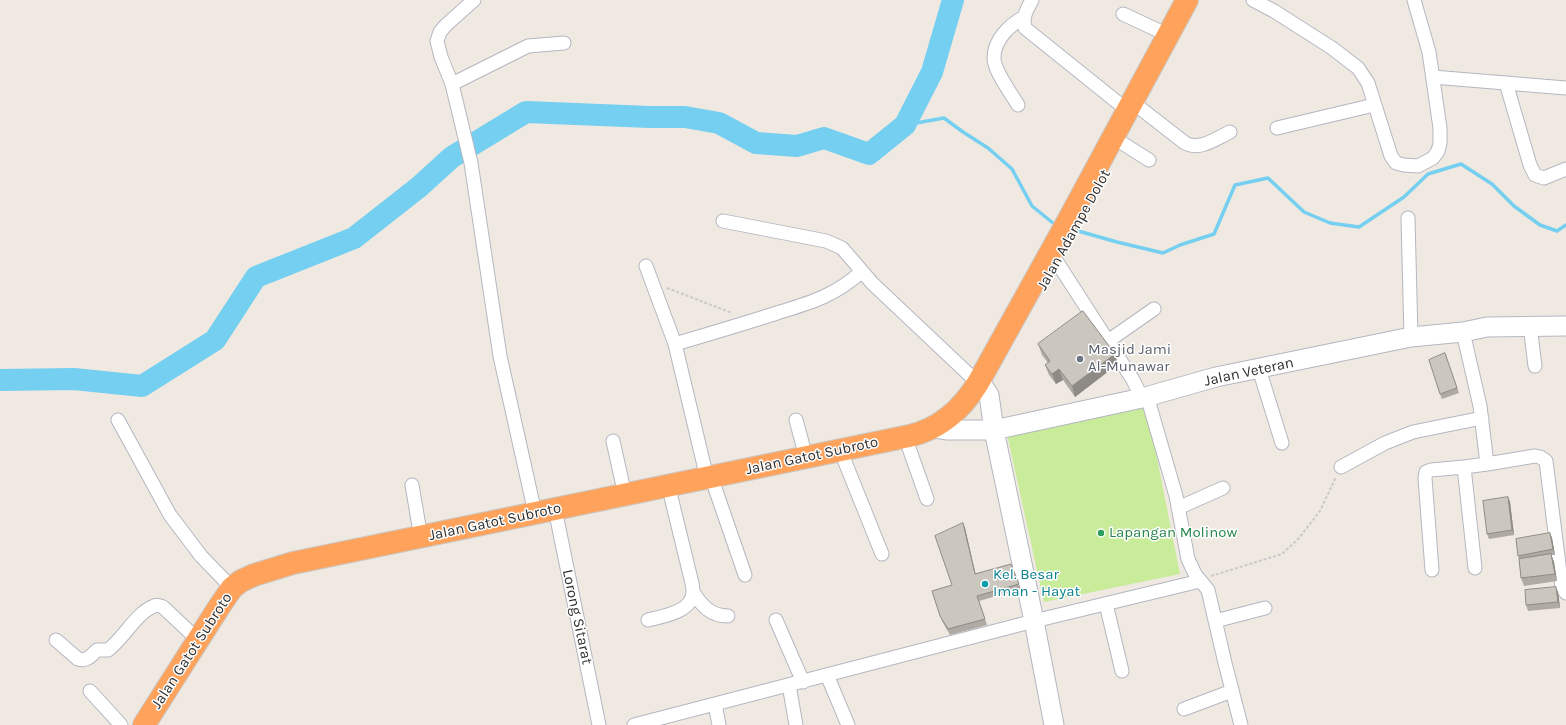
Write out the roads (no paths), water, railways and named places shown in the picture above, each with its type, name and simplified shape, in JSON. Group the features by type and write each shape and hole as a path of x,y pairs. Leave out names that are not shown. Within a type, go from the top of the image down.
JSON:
{"highway":[{"name":"Jalan Adampe Dolot","path":"981,386 1074,221 1122,143 1134,109 1168,35 1187,0"},
{"name":"Jalan Adampe Dolot","path":"1074,221 1134,109 1199,0"},
{"name":"Jalan Adampe Dolot","path":"928,436 981,386 1057,262 1063,240"},
{"name":"Jalan Gatot Subroto","path":"144,725 197,639 227,583 241,581 254,575 535,528 549,514 625,495 711,483 856,455 928,436"},
{"name":"Jalan Gatot Subroto","path":"160,725 210,641 237,604 250,592 263,584 300,568 421,538 549,514 671,497 711,483 806,457 856,455"}],"street":[{"name":"Lorong Sitarat","path":"474,0 446,25 440,32 437,41 441,57 452,84 471,163 500,356 549,514 599,725"},
{"path":"1032,0 1024,16 1023,23 1025,28 1134,109 1192,147 1200,146 1230,132"},
{"path":"1253,0 1274,11 1332,48 1358,68 1368,83 1391,156 1396,162 1404,165 1418,166 1433,158 1438,151 1440,143 1440,128 1433,77 1425,38 1415,2"},
{"path":"1123,14 1168,35"},
{"path":"1018,105 997,68 994,58 996,46 1004,33 1012,24 1024,16"},
{"path":"452,84 528,46 564,43"},
{"path":"1433,77 1566,88"},
{"path":"1506,83 1530,165 1535,175 1544,178 1566,169"},
{"path":"1277,128 1374,106"},
{"path":"1122,143 1149,160"},
{"path":"1408,218 1411,338"},
{"path":"723,221 832,243 842,248 861,272 989,395 994,430 1054,725"},
{"path":"1057,262 1145,397 1178,508 1188,559 1200,581 1208,590 1232,691 1242,725"},
{"path":"646,266 674,344 711,483 746,575"},
{"path":"674,344 753,322 822,298 844,286 861,272"},
{"path":"1108,341 1154,309"},
{"path":"1530,326 1535,366"},
{"name":"Jalan Veteran","path":"928,436 994,430 1145,397 1216,377 1411,338 1463,332 1487,327 1566,326"},
{"path":"1463,332 1480,406 1486,464"},
{"path":"1258,369 1282,443"},
{"path":"1341,467 1385,443 1413,432 1482,418"},
{"path":"118,420 170,515 194,547 227,583"},
{"path":"796,420 806,457"},
{"path":"928,436 928,499"},
{"path":"613,441 625,495"},
{"path":"856,455 882,554"},
{"path":"1432,570 1425,478 1426,472 1431,470 1464,468 1540,456 1546,461 1562,588 1566,593"},
{"path":"1464,468 1475,568"},
{"path":"412,485 421,538"},
{"path":"1178,508 1223,488"},
{"path":"648,620 683,608 690,602 693,592 692,579 671,497"},
{"path":"634,725 1034,621 1200,581"},
{"path":"693,592 700,604 709,611 719,616 728,616"},
{"path":"1106,604 1122,671"},
{"path":"56,640 78,659 82,661 86,660 97,650 108,650 112,647 142,615 154,606 158,605 197,639"},
{"path":"1215,621 1265,608"},
{"path":"776,620 804,682"},
{"path":"827,676 848,725"},
{"path":"789,685 796,725"},
{"path":"90,691 121,725"},
{"path":"1184,709 1232,691"},
{"path":"715,704 719,725"}],"waterway":[{"path":"0,380 74,379 142,386 215,340 256,277 354,238 419,187 452,157 526,112 685,117 719,123 756,143 797,146 824,138 869,154 905,125 932,72 953,0"},
{"path":"905,125 944,118 988,148 1012,169 1032,206 1057,225"},
{"path":"1071,229 1163,253 1180,245 1214,234 1235,185 1268,178 1304,212 1330,223 1359,227 1404,197 1428,174 1461,164 1492,184 1514,206 1540,225 1557,231 1566,225"}],"place":[{"name":"Masjid Jami Al-Munawar","path":"1080,359"},
{"name":"Lapangan Molinow","path":"1101,533"},
{"name":"Kel. Besar Iman - Hayat","path":"985,584"}]}
